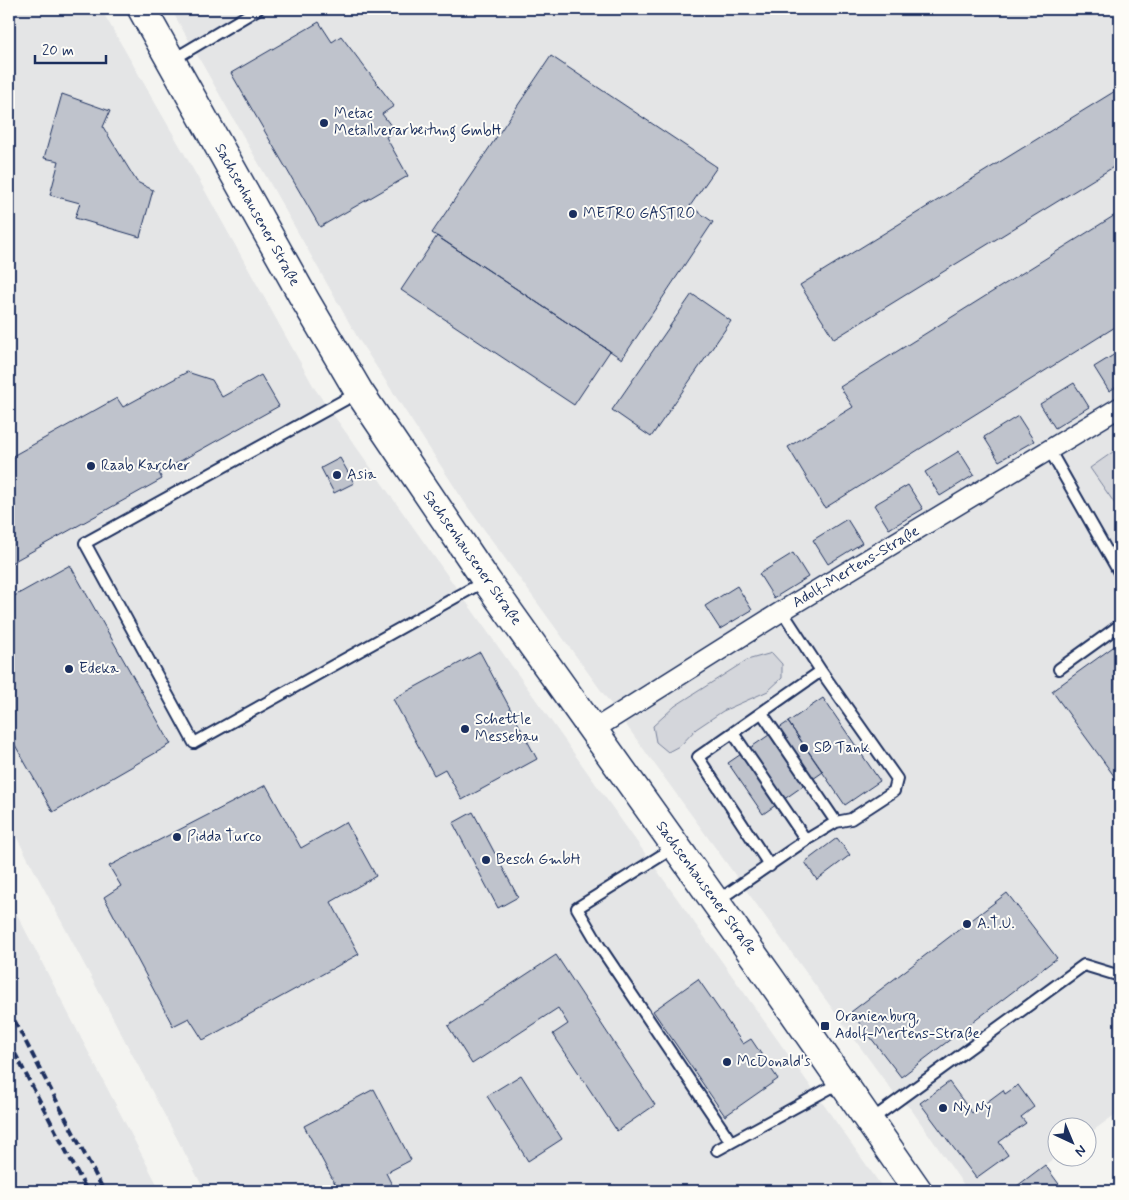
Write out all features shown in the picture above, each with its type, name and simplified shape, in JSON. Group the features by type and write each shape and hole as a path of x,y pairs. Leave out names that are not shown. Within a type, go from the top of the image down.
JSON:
{"main road":[{"name":"Sachsenhausener Straße","path":"142,9 305,300 359,392 486,580 716,902 918,1191"}],"street":[{"name":"Adolf-Mertens-Straße","path":"593,730 782,611 1120,407"}],"lane":[{"path":"171,60 258,9"},
{"path":"359,392 85,543 194,743 486,580"},
{"path":"1050,451 1120,574"},
{"path":"716,902 806,840 836,822 851,819 894,791 897,779 821,671 782,611"},
{"path":"1059,669 1120,625"},
{"path":"770,866 698,757 821,671"},
{"path":"762,713 836,822"},
{"path":"733,733 806,840"},
{"path":"676,847 577,908 600,947 731,1142"},
{"path":"869,1121 1084,965 1120,976"},
{"path":"717,1150 842,1081"}],"shaded area":[{"path":"9,9 101,9 184,153 315,389 885,1191 205,1191 9,823"},
{"path":"171,9 1120,9 1120,447 1090,468 1120,511 1120,1111 1096,1128 1096,1118 1046,1118 1046,1164 1008,1191 968,1191 911,1109 895,1095 467,506 359,340"},
{"path":"1120,447 1120,511 1090,468"},
{"path":"772,653 782,664 782,678 768,691 723,711 696,729 681,745 668,752 656,742 653,726 675,706 747,660"},
{"path":"9,899 160,1190 160,1191 9,1191"}],"building":[{"name":"Metac Metallverarbeitung GmbH","path":"319,22 332,42 341,36 394,106 382,114 395,131 386,137 408,176 320,227 231,73"},
{"name":"METRO GASTRO","path":"551,56 717,167 690,206 713,222 622,359 432,233"},
{"path":"1120,88 1120,163 834,339 800,285"},
{"path":"62,94 110,111 103,127 137,182 153,190 140,237 75,218 80,203 50,195 59,161 44,158"},
{"path":"1120,212 1120,324 825,508 788,447 853,407 840,387"},
{"path":"437,236 610,351 574,405 401,290"},
{"path":"692,294 731,321 651,437 612,410"},
{"path":"1120,351 1120,385 1109,391 1094,367"},
{"name":"Raab Karcher","path":"187,372 212,380 222,397 261,375 279,406 159,473 162,479 9,564 9,458 117,398 123,407"},
{"path":"1074,383 1089,407 1055,428 1040,404"},
{"path":"1018,416 1034,441 999,461 984,437"},
{"path":"959,451 974,475 940,496 925,472"},
{"name":"Asia","path":"340,458 354,483 334,493 321,468"},
{"path":"908,485 923,509 889,529 874,505"},
{"path":"847,519 862,543 828,564 813,540"},
{"path":"793,553 808,577 774,598 759,574"},
{"name":"Edeka","path":"70,565 171,744 53,812 11,738 9,739 9,599"},
{"path":"737,586 752,610 720,629 705,606"},
{"path":"1120,642 1120,784 1052,691"},
{"name":"Schettle Messebau","path":"480,652 537,759 462,800 445,769 434,775 393,699"},
{"path":"823,698 880,781 845,805 788,722"},
{"path":"788,722 823,772 763,814 728,763"},
{"path":"266,785 301,848 346,822 376,876 331,902 359,954 203,1040 189,1018 173,1026 104,897 121,886 109,866"},
{"name":"Besch GmbH","path":"473,812 518,897 498,908 453,823"},
{"path":"837,838 850,855 817,880 805,862"},
{"path":"1007,893 1057,958 901,1077 851,1012"},
{"path":"556,955 655,1105 617,1131 553,1034 568,1024 558,1008 472,1064 448,1026"},
{"name":"McDonald's","path":"698,979 743,1044 751,1039 778,1079 725,1116 653,1011"},
{"path":"521,1075 562,1139 528,1161 487,1096"},
{"path":"949,1082 972,1113 1003,1090 1005,1094 1018,1085 1034,1107 1021,1117 1026,1123 999,1142 1008,1155 976,1178 920,1103"},
{"path":"374,1089 411,1160 386,1173 395,1191 339,1191 304,1126"},
{"path":"1045,1165 1064,1191 1015,1191 1013,1189"}],"railway":[{"path":"9,1010 104,1191"},
{"path":"9,1042 87,1191"}],"place":[{"name":"Metac Metallverarbeitung GmbH","path":"324,123"},
{"name":"METRO GASTRO","path":"573,214"},
{"name":"Raab Karcher","path":"91,466"},
{"name":"Asia","path":"337,475"},
{"name":"Edeka","path":"69,669"},
{"name":"Schettle Messebau","path":"465,729"},
{"name":"SB Tank","path":"804,748"},
{"name":"Pidda Turco","path":"177,837"},
{"name":"Besch GmbH","path":"486,860"},
{"name":"A.T.U.","path":"967,924"},
{"name":"Oranienburg, Adolf-Mertens-Straße","path":"825,1026"},
{"name":"McDonald's","path":"727,1062"},
{"name":"Ny Ny","path":"943,1108"}]}
